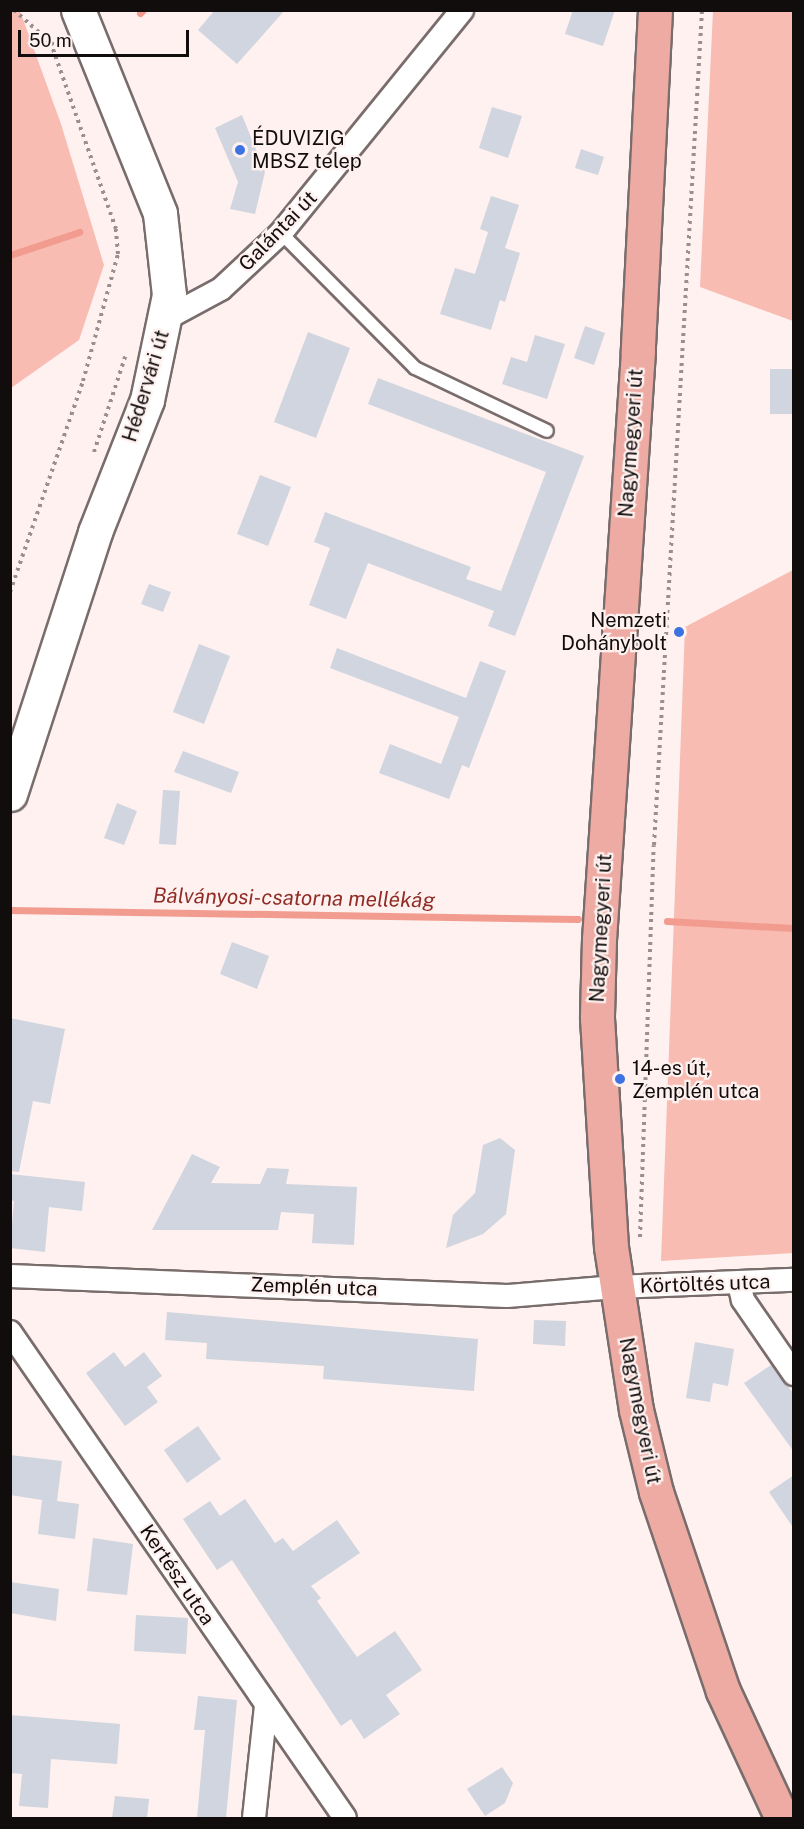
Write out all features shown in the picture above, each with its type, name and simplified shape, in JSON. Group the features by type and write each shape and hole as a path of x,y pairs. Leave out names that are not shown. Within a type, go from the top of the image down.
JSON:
{"main road":[{"name":"Nagymegyeri út","path":"655,10 638,351 599,939 597,1018 616,1287 636,1410 669,1537 723,1691 782,1818"}],"street":[{"name":"Hédervári út","path":"10,794 95,532 147,400 167,318 169,295 160,213 78,10"},
{"name":"Galántai út","path":"167,318 221,289 281,233 462,10"},
{"name":"Zemplén utca","path":"10,1276 507,1296 616,1287"},
{"name":"Körtöltés utca","path":"616,1287 739,1284 794,1280"},
{"path":"739,1284 743,1300 794,1374"},
{"name":"Kertész utca","path":"10,1332 345,1818"},
{"path":"254,1818 266,1706"}],"lane":[{"path":"281,233 415,368 548,431"}],"path":[{"path":"10,592 83,381 118,254 116,229 51,43 14,10"},
{"path":"640,1245 654,845 702,10"},
{"path":"64,40 69,50"},
{"path":"92,459 129,345"}],"shaded area":[{"path":"10,11 20,11 61,124 104,265 79,340 11,388"},
{"path":"713,11 793,11 793,321 700,287"},
{"path":"793,570 793,1253 661,1261 685,627"}],"building":[{"path":"215,10 285,10 237,64 198,30"},
{"path":"573,10 615,10 603,46 565,34"},
{"path":"492,107 522,116 508,158 479,148"},
{"name":"ÉDUVIZIG MBSZ telep","path":"242,115 265,172 255,214 230,209 238,182 215,128"},
{"path":"581,149 604,157 598,175 575,168"},
{"path":"491,196 519,205 505,248 520,253 505,302 500,300 491,330 440,314 455,268 475,274 488,232 480,229"},
{"path":"585,326 605,333 594,365 574,358"},
{"path":"308,332 350,348 316,438 274,422"},
{"path":"535,335 565,344 547,399 502,384 511,357 527,362"},
{"path":"770,369 794,369 794,414 770,414"},
{"path":"378,378 584,456 515,636 488,626 494,611 368,563 346,619 309,605 330,548 314,542 325,512 471,567 466,579 501,591 546,472 368,404"},
{"path":"260,475 291,487 268,546 237,534"},
{"path":"149,584 171,592 163,612 141,604"},
{"path":"199,644 230,656 204,724 173,712"},
{"path":"337,648 466,698 480,661 506,671 469,768 462,765 449,799 379,773 390,744 441,764 459,717 330,668"},
{"path":"183,751 239,772 231,793 174,772"},
{"path":"163,790 180,791 176,845 159,844"},
{"path":"117,803 137,811 124,845 104,838"},
{"path":"232,942 269,956 257,989 220,974"},
{"path":"10,1018 65,1029 50,1104 33,1101 19,1172 10,1171"},
{"path":"500,1138 515,1150 506,1214 483,1234 446,1248 453,1215 475,1193 483,1145"},
{"path":"192,1154 220,1167 211,1183 260,1184 267,1168 289,1169 286,1184 357,1187 354,1245 312,1243 314,1214 281,1212 278,1230 152,1230"},
{"path":"10,1174 85,1182 82,1211 49,1207 45,1252 10,1248 14,1201 10,1200"},
{"path":"167,1312 478,1339 474,1391 323,1379 324,1366 206,1359 207,1343 165,1340"},
{"path":"534,1320 566,1321 565,1346 533,1344"},
{"path":"695,1342 734,1349 728,1386 713,1383 710,1402 686,1398"},
{"path":"114,1352 125,1367 144,1352 162,1376 147,1387 158,1402 125,1426 86,1373"},
{"path":"771,1365 794,1394 794,1452 744,1383"},
{"path":"198,1426 221,1459 187,1483 164,1450"},
{"path":"10,1455 62,1461 57,1501 79,1504 75,1539 38,1534 42,1500 10,1495"},
{"path":"794,1475 794,1529 769,1492"},
{"path":"245,1499 275,1543 283,1538 293,1551 337,1520 360,1553 311,1586 321,1598 317,1601 357,1657 395,1631 422,1670 386,1695 400,1714 364,1739 351,1719 341,1726 232,1560 217,1570 183,1519 210,1501 220,1516"},
{"path":"93,1538 133,1544 127,1595 87,1591"},
{"path":"10,1582 59,1589 56,1621 10,1613"},
{"path":"136,1615 188,1618 186,1654 134,1651"},
{"path":"198,1696 237,1700 226,1818 197,1818 205,1730 194,1730"},
{"path":"10,1715 120,1724 117,1764 51,1759 48,1808 19,1806 22,1774 10,1773"},
{"path":"502,1767 513,1783 505,1803 485,1816 467,1789"},
{"path":"115,1796 149,1799 147,1818 112,1818"}],"waterway":[{"path":"140,13 143,10"},
{"path":"10,255 79,232"},
{"name":"Bálványosi-csatorna mellékág","path":"10,910 578,919"},
{"name":"Bálványosi-csatorna mellékág","path":"667,921 794,928"}],"place":[{"name":"ÉDUVIZIG MBSZ telep","path":"240,150"},
{"name":"Nemzeti Dohánybolt","path":"679,632"},
{"name":"14-es út, Zemplén utca","path":"620,1079"}]}
